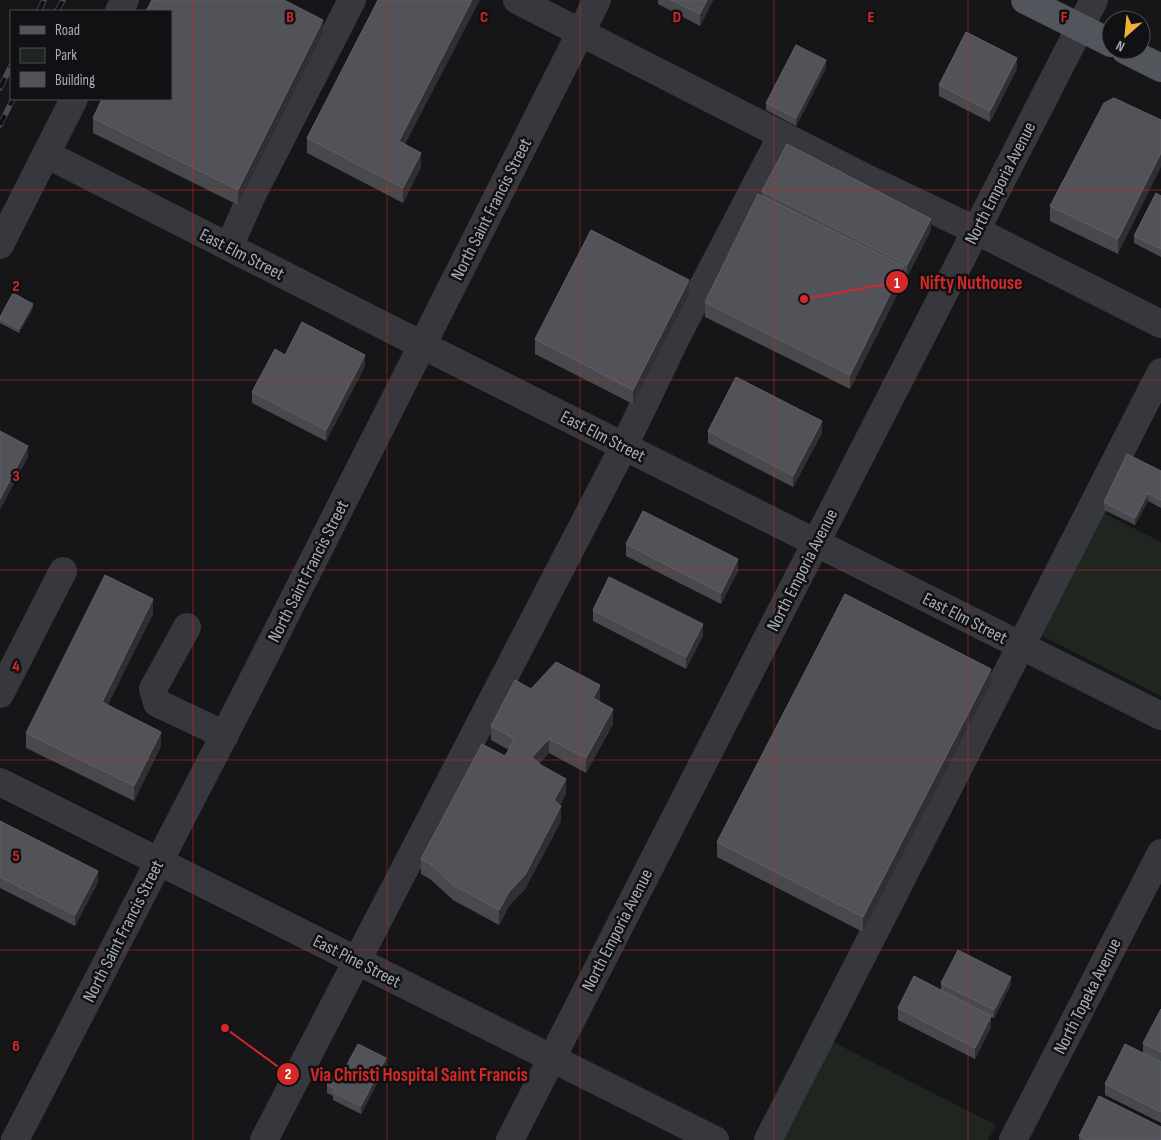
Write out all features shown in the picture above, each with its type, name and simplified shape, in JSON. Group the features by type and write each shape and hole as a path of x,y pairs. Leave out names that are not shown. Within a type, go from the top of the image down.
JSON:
{"main road":[{"path":"1025,0 1101,38"},
{"path":"1145,60 1161,68"}],"street":[{"path":"229,247 252,195 352,0"},
{"path":"517,0 870,180 976,230 1161,324"},
{"name":"North Saint Francis Street","path":"15,1140 224,735 597,0"},
{"name":"North Emporia Avenue","path":"510,1140 1094,0"},
{"path":"0,245 73,100"},
{"path":"264,1140 624,446 678,334 782,135"},
{"name":"East Elm Street","path":"46,154 1161,716"},
{"path":"768,1140 1161,372"},
{"path":"0,694 63,571"},
{"path":"187,627 153,689 157,703 224,735"},
{"name":"East Pine Street","path":"0,782 714,1140"},
{"name":"North Topeka Avenue","path":"1013,1140 1161,853"}],"green space":[{"path":"1102,512 1161,542 1161,696 1040,635"},
{"path":"831,1041 996,1125 988,1140 781,1140"}],"building":[{"path":"152,0 284,0 323,20 238,190 93,118 102,100 172,100 172,10 147,10"},
{"path":"378,0 472,0 399,141 421,153 403,188 307,138"},
{"path":"671,0 707,0 700,14"},
{"path":"966,32 1017,58 990,111 939,85"},
{"path":"796,45 826,60 796,118 766,103"},
{"path":"1114,98 1161,120 1161,153 1118,239 1050,206 1104,103"},
{"path":"787,144 931,219 907,265 762,191"},
{"path":"1156,193 1161,196 1161,249 1134,236"},
{"path":"758,194 904,266 850,375 705,302"},
{"path":"591,230 689,280 633,390 535,339"},
{"path":"13,293 33,304 19,329 0,319"},
{"path":"302,322 365,355 326,430 252,392 275,349 285,355"},
{"path":"736,377 822,421 793,476 708,431"},
{"path":"0,431 28,446 0,499"},
{"path":"1127,454 1161,471 1161,500 1148,493 1135,518 1104,502"},
{"path":"643,511 738,559 721,593 626,544"},
{"path":"105,575 153,599 102,702 161,732 134,786 26,733"},
{"path":"609,577 703,624 686,657 593,610"},
{"path":"845,594 991,669 863,917 717,842"},
{"path":"556,662 600,685 593,698 613,709 586,758 549,739 532,757 541,765 566,779 554,800 561,806 525,875 509,892 499,910 453,885 430,864 421,859 482,744 505,756 514,740 491,726 515,680 531,689"},
{"path":"0,821 98,871 75,915 0,877"},
{"path":"958,950 1011,977 994,1010 941,983"},
{"path":"914,976 991,1016 975,1048 898,1008"},
{"path":"1161,1009 1161,1052 1143,1043"},
{"path":"358,1044 386,1058 361,1106 333,1092 335,1089 327,1085 333,1074 340,1078"},
{"path":"1125,1044 1161,1062 1161,1112 1105,1084"},
{"path":"1099,1096 1161,1127 1161,1140 1087,1140 1079,1136"}],"railway":[{"path":"39,10 44,0"},
{"path":"58,10 63,0"},
{"path":"0,88 10,68"},
{"path":"0,125 12,100"}],"place":[{"name":"Nifty Nuthouse","path":"804,299"},
{"name":"Via Christi Hospital Saint Francis","path":"225,1028"}]}
